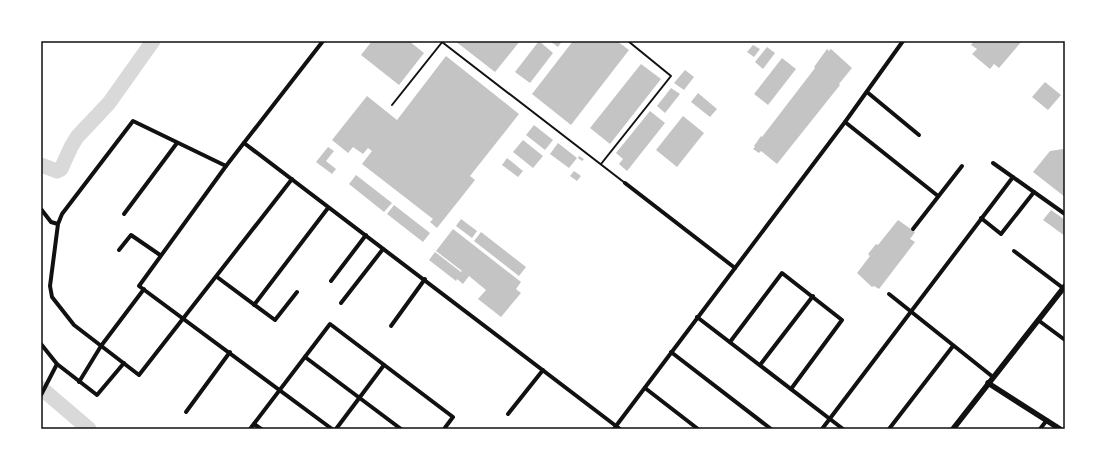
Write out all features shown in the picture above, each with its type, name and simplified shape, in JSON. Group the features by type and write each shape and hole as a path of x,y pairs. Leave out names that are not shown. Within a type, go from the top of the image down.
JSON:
{"street":[{"path":"323,41 226,166 139,286 332,429"},
{"path":"244,143 292,178 328,208 425,279 617,428 671,352 845,122 903,41"},
{"path":"867,92 918,135"},
{"path":"226,166 177,143 136,121 133,121 62,214 58,224 50,286 52,297 74,325 139,375 217,277 292,178"},
{"path":"845,122 938,196"},
{"path":"124,214 177,143"},
{"path":"993,163 1065,214"},
{"path":"913,229 962,166"},
{"path":"822,429 1013,176"},
{"path":"625,183 735,268"},
{"path":"981,218 1001,234 1034,192"},
{"path":"254,304 328,208"},
{"path":"41,209 51,222 58,224"},
{"path":"119,250 131,235 160,255"},
{"path":"331,281 366,236"},
{"path":"341,303 384,249"},
{"path":"954,429 988,383 1064,287 1014,251"},
{"path":"730,342 782,273 813,296 842,320 791,389"},
{"path":"217,277 275,320 297,292"},
{"path":"391,326 425,279"},
{"path":"79,382 101,346 144,289"},
{"path":"889,294 993,377"},
{"path":"760,365 813,296"},
{"path":"697,317 843,429"},
{"path":"1038,320 1065,340"},
{"path":"250,429 330,324 453,417 444,429"},
{"path":"41,344 56,364 97,395 124,363"},
{"path":"889,429 954,346"},
{"path":"186,412 230,352"},
{"path":"671,352 771,429"},
{"path":"305,357 401,429"},
{"path":"41,395 56,364"},
{"path":"336,429 384,365"},
{"path":"508,414 543,370"},
{"path":"988,383 1060,429"},
{"path":"645,388 698,429"},
{"path":"1040,429 1047,420"},
{"path":"254,424 261,429"}],"lane":[{"path":"600,164 671,76 628,41"},
{"path":"392,104 442,42 625,183"}],"building":[{"path":"372,41 409,41 424,53 399,85 361,55"},
{"path":"455,41 520,41 495,72"},
{"path":"539,41 553,53 530,83 515,72"},
{"path":"550,41 562,41 558,47"},
{"path":"573,41 617,41 629,50 571,125 532,94"},
{"path":"974,41 1022,41 999,68 994,64 990,69 972,54 977,49 971,45"},
{"path":"753,45 760,49 754,57 747,52"},
{"path":"767,47 775,53 763,69 755,62"},
{"path":"827,49 829,51 831,49 852,68 777,164 761,151 759,153 753,149 755,147 754,146 815,68 814,67"},
{"path":"446,56 519,114 470,176 475,180 437,228 430,222 433,219 362,164 372,151 368,148 363,154 353,147 348,153 332,140 367,96 397,120"},
{"path":"782,58 796,69 768,105 754,94"},
{"path":"641,64 661,79 610,144 590,128"},
{"path":"685,70 694,77 684,90 674,83"},
{"path":"1045,82 1061,95 1048,110 1032,97"},
{"path":"671,88 680,94 665,113 657,106"},
{"path":"698,93 717,109 710,117 691,102"},
{"path":"650,111 665,123 627,171 619,164 623,159 616,153"},
{"path":"683,116 704,133 677,167 656,150"},
{"path":"534,125 553,140 545,150 526,135"},
{"path":"523,140 543,156 533,168 513,152"},
{"path":"558,143 577,158 569,168 550,154"},
{"path":"328,147 334,151 326,161 336,169 332,174 316,162"},
{"path":"1065,150 1065,197 1033,172 1050,151"},
{"path":"579,156 584,159 582,161 578,158"},
{"path":"507,158 523,171 518,177 502,165"},
{"path":"574,171 581,176 577,181 570,176"},
{"path":"356,175 392,203 384,212 349,184"},
{"path":"394,205 430,233 423,242 387,214"},
{"path":"1051,210 1065,220 1065,236 1043,220"},
{"path":"461,219 477,231 472,238 456,226"},
{"path":"898,220 915,232 910,239 915,242 879,289 874,286 872,287 857,273 870,256 868,254 876,244 878,245"},
{"path":"453,229 521,282 516,289 521,293 501,317 478,299 486,290 469,276 463,284 457,279 456,281 429,260 435,252 461,272 462,271 436,251"},
{"path":"481,232 526,267 519,276 474,241"}],"waterway":[{"path":"41,165 57,171 61,169 77,137 109,103 153,41"},
{"path":"41,388 89,429"}]}
